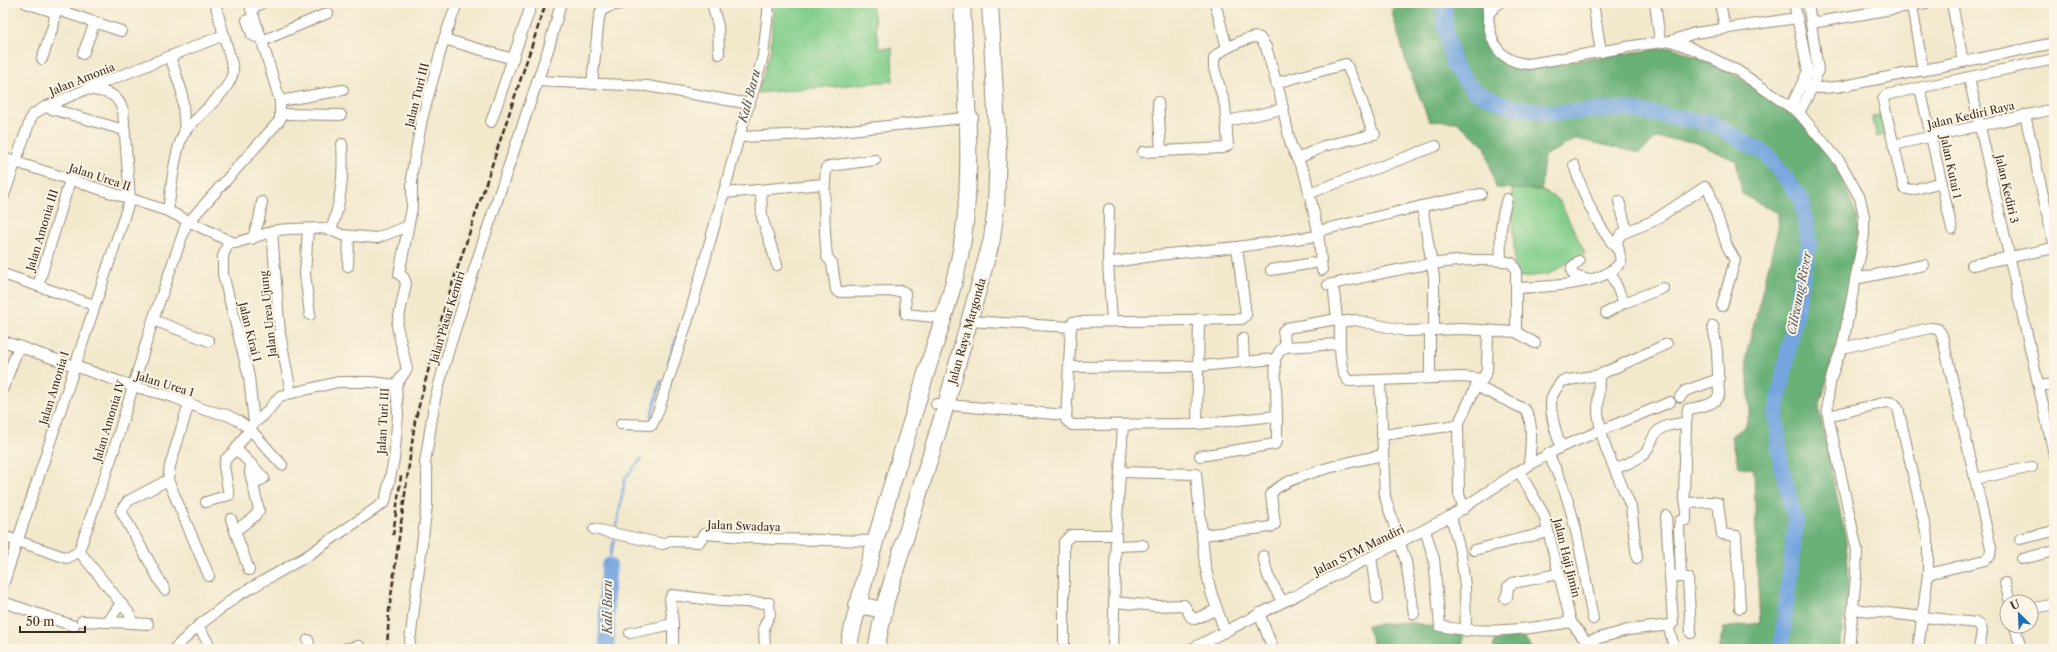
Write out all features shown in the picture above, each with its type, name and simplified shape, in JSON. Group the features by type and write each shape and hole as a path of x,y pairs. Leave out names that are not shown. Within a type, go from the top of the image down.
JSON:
{"highway":[{"name":"Jalan Raya Margonda","path":"858,649 941,405 954,315 971,232 975,191 962,3"},
{"name":"Jalan Raya Margonda","path":"968,3 970,117"},
{"name":"Jalan Raya Margonda","path":"982,3 992,148"},
{"name":"Jalan Raya Margonda","path":"868,649 876,541 954,315 981,246 992,148 990,3"},
{"name":"Jalan Raya Margonda","path":"848,649 871,608 954,315"},
{"name":"Jalan Raya Margonda","path":"871,608 876,649"}],"street":[{"path":"26,3 51,11 59,8 121,31"},
{"path":"168,210 180,142 185,132 221,92 232,77 233,68 215,3"},
{"path":"262,3 251,9 280,101 281,114 276,126 188,221 228,244 252,239 272,232 308,229 331,230 342,235 377,238 408,226"},
{"name":"Jalan Turi III","path":"174,649 198,626 237,596 307,556 385,502 394,459 398,415 396,385 407,369 397,326 406,284 404,278 399,274 412,208 412,172 414,158 424,112 444,39 457,3"},
{"path":"492,122 532,3"},
{"name":"Jalan Pasar Kemiri","path":"409,649 427,505 427,473 425,463 435,399 482,244 549,47 561,3"},
{"path":"592,84 601,11 610,6 625,3"},
{"path":"712,3 719,34 720,54"},
{"path":"621,424 647,425 658,412 691,310 764,56 769,3"},
{"path":"1215,3 1227,48"},
{"path":"1488,3 1489,31 1497,47 1502,54 1516,62 1530,64 1660,41 1671,41 1695,33 1797,18"},
{"path":"1488,14 1499,3"},
{"path":"1593,3 1601,52"},
{"path":"1655,3 1660,41"},
{"path":"1720,3 1725,28"},
{"path":"1794,3 1808,68 1807,87"},
{"path":"1795,110 1807,87 1817,75 1818,64 1808,3"},
{"path":"1812,23 1926,3"},
{"path":"1952,3 1963,62"},
{"path":"1912,6 1923,70"},
{"path":"42,59 59,8"},
{"path":"247,20 252,35 261,38 328,13"},
{"path":"83,54 95,22"},
{"name":"Jalan Amonia","path":"3,198 15,160 32,115 45,107 87,89 224,36"},
{"path":"1142,152 1226,147 1229,141 1228,121 1224,98 1213,63 1216,56 1227,48 1250,37 1260,38 1266,47 1283,109 1291,146 1303,169 1310,193 1318,234 1321,266 1271,270"},
{"path":"444,39 513,59"},
{"path":"1671,41 1693,49 1738,71 1795,110 1840,162 1860,198 1864,216 1864,235 1842,348 1830,382 1827,400 1828,416 1855,539 1856,575 1849,649"},
{"path":"1807,87 1923,70 2054,44"},
{"path":"170,56 182,92 185,132"},
{"path":"1942,182 1912,190 1904,188 1883,100 1886,95 1892,92 1920,88 2054,59"},
{"path":"1276,83 1346,64 1374,132 1324,146 1297,159"},
{"name":"Jalan Kediri 3","path":"1969,78 2039,386 2052,433 2054,454"},
{"path":"537,81 647,86 750,104"},
{"name":"Jalan Kutai 1","path":"1920,88 1952,229"},
{"path":"87,89 111,94 117,97 124,110 124,130 130,199"},
{"path":"280,101 343,90"},
{"path":"1158,102 1161,151"},
{"path":"45,107 124,130"},
{"path":"1228,121 1283,109"},
{"name":"Jalan Kediri Raya","path":"1893,144 2054,109"},
{"path":"281,114 341,115"},
{"path":"2025,115 2054,244"},
{"path":"740,137 812,134 970,117"},
{"path":"331,230 339,206 343,160 342,144"},
{"path":"1310,193 1436,146"},
{"name":"Jalan Urea II","path":"3,158 15,160 70,180 168,210 188,221"},
{"path":"875,160 827,167 824,184 824,230 826,251 828,259 832,263 836,290 839,292 902,292 905,294 906,314 954,315 1071,327"},
{"path":"1574,165 1580,184 1596,220 1604,234 1620,251"},
{"name":"Jalan Amonia III","path":"38,286 70,180"},
{"path":"724,192 761,191 824,184"},
{"path":"1516,288 1558,285 1590,279 1610,271 1621,261 1618,241 1621,234 1653,220 1693,194 1707,188 1727,246 1735,260 1722,306"},
{"path":"761,191 762,217 777,265"},
{"path":"1108,263 1158,255 1237,247 1318,234 1422,206 1481,194"},
{"name":"Jalan Amonia I","path":"3,585 130,199"},
{"path":"1501,260 1501,217 1507,199"},
{"path":"1619,200 1627,231"},
{"path":"252,239 259,220 262,202"},
{"path":"1422,206 1434,277 1430,377"},
{"path":"1109,208 1108,263 1112,320"},
{"name":"Jalan Amonia IV","path":"79,551 112,456 153,320 188,221"},
{"path":"308,229 305,274 310,315"},
{"name":"Jalan Urea Ujung","path":"272,232 280,334 291,393"},
{"path":"348,266 349,236"},
{"name":"Jalan Kirai I","path":"228,244 223,256 223,274 249,377 252,426"},
{"path":"1237,247 1246,315 1239,320 1199,319 1076,321 1071,327 1066,420 1072,425 1197,424 1277,416"},
{"path":"1972,265 2054,248"},
{"path":"1286,347 1283,331 1287,328 1337,319 1331,288 1432,263 1464,260 1501,260 1512,263 1516,270 1516,332"},
{"path":"1579,261 1572,267 1573,275 1590,279"},
{"path":"1855,279 1924,265"},
{"path":"1610,271 1624,303"},
{"path":"3,274 94,305"},
{"path":"1606,313 1624,303 1663,288"},
{"path":"1197,424 1200,366 1199,319"},
{"path":"153,320 209,341"},
{"path":"1531,464 1530,423 1528,413 1479,382 1430,377 1355,381 1346,379 1339,344 1340,322 1355,320 1403,331 1488,330 1516,332 1535,343"},
{"path":"1681,576 1679,528 1680,521 1686,520 1684,479 1688,409 1716,401 1719,395 1719,379 1713,326"},
{"path":"1842,348 1930,328 1938,329 1942,335 1991,548 1990,556 1978,563 1928,574"},
{"path":"1464,509 1459,494 1458,425 1479,382 1487,370 1488,330"},
{"path":"1243,338 1244,362"},
{"name":"Jalan Urea 1","path":"3,341 132,386 189,403 205,410 227,414 252,426 282,465"},
{"path":"1200,456 1275,444 1277,441 1277,416 1275,359 1281,349 1286,347 1339,344"},
{"path":"1561,447 1556,433 1551,402 1562,381 1599,375 1667,344"},
{"path":"3,388 19,346"},
{"path":"1070,367 1200,366 1275,359"},
{"path":"1599,375 1598,413 1601,431 1631,507 1637,558"},
{"path":"1680,396 1685,391 1719,379"},
{"path":"1380,380 1385,497 1406,562 1414,614"},
{"path":"206,502 229,495 224,466 226,459 236,449 252,426 264,416 280,396 338,382 372,382 396,385"},
{"path":"2039,386 2054,384"},
{"name":"Jalan STM Mandiri","path":"1191,649 1258,613 1400,543 1464,509 1519,471 1561,447 1670,402"},
{"path":"1828,416 1887,402 1894,403 1898,408 1928,540 1928,574 1918,649"},
{"path":"189,403 170,466 168,480 209,576"},
{"path":"941,405 1066,415"},
{"path":"1615,469 1642,456 1647,451 1654,435 1661,428 1671,424 1686,423"},
{"path":"1113,649 1116,535 1123,425"},
{"path":"1382,435 1458,425"},
{"path":"235,531 258,513 251,464 236,449"},
{"path":"1548,454 1556,468 1573,516 1593,619"},
{"path":"1202,535 1271,528 1275,524 1271,495 1277,486 1326,468 1383,455"},
{"path":"1975,479 2032,467"},
{"name":"Jalan Haji Jimin","path":"1519,471 1540,506 1571,622 1589,645"},
{"path":"1120,472 1196,474 1205,565 1216,610 1224,632"},
{"path":"165,590 121,511 128,500 168,480"},
{"path":"1686,503 1718,503 1722,534 1736,536 1740,608"},
{"path":"1451,516 1461,555 1465,586 1466,631"},
{"path":"1589,645 1628,630 1668,625 1673,623 1666,516"},
{"path":"231,519 249,570"},
{"name":"Jalan Swadaya","path":"594,529 663,544 670,541 699,542 704,534 772,539 876,541"},
{"path":"1425,530 1434,559 1440,626 1466,631 1524,628 1571,622"},
{"path":"2020,539 2054,531"},
{"path":"1474,550 1548,532"},
{"path":"1064,649 1064,542 1071,535 1116,535"},
{"path":"3,536 67,558 79,551 129,613 133,623"},
{"path":"1116,546 1143,546"},
{"path":"2022,559 2054,551"},
{"path":"1263,556 1268,576 1282,601"},
{"path":"1371,557 1377,598"},
{"path":"1505,598 1507,597 1508,587 1513,583 1558,574"},
{"path":"1670,576 1681,576 1688,578 1691,634"},
{"path":"2005,584 2008,594"},
{"path":"673,649 673,624 670,599 672,596 721,601 768,602 770,614 764,627 765,649"},
{"path":"3,602 78,624 108,622 148,624"},
{"path":"1114,602 1156,606 1184,605 1191,617 1195,619 1216,610"},
{"path":"108,622 121,603"},
{"path":"2039,607 2054,604"},
{"path":"1853,609 1980,625 1982,631 1980,649"},
{"path":"1258,613 1273,649"},
{"path":"630,633 673,624"},
{"path":"1668,625 1673,643 1672,649"},
{"path":"198,626 212,649"},
{"path":"2017,634 2021,649"},
{"path":"344,649 359,646 362,649"}],"green space":[{"path":"773,3 872,3 879,48 892,48 893,81 758,93 771,49"},
{"path":"1395,3 1481,3 1487,40 1503,61 1533,66 1672,47 1724,68 1792,110 1839,170 1858,220 1856,253 1847,305 1819,409 1846,541 1849,580 1840,649 1718,649 1724,628 1760,623 1754,469 1739,467 1731,436 1745,427 1750,411 1746,356 1778,228 1778,213 1742,194 1736,161 1695,142 1657,138 1639,153 1577,139 1544,156 1541,190 1496,188 1485,146 1457,122 1429,121 1407,64 1392,13"},
{"path":"1882,114 1887,134 1877,137 1872,117"},
{"path":"1512,189 1541,190 1559,200 1585,253 1549,274 1515,278"},
{"path":"1408,622 1463,632 1463,649 1374,649 1367,625"},
{"path":"1522,635 1532,649 1493,649 1496,637"}],"waterway":[{"name":"Ciliwung River","path":"1444,3 1445,27 1453,65 1474,91 1511,107 1555,113 1623,109 1711,123 1766,154 1801,198 1809,243 1776,414 1781,465 1796,521 1781,649"},
{"name":"Kali Baru","path":"668,363 680,328"},
{"name":"Kali Baru","path":"651,417 661,381"},
{"name":"Kali Baru","path":"617,525 625,478 641,459"},
{"name":"Kali Baru","path":"610,556 614,541"},
{"name":"Kali Baru","path":"607,649 606,590 609,566"}],"railway":[{"path":"387,649 389,611 415,421 445,306 546,3"},
{"path":"393,535 401,476"}]}
